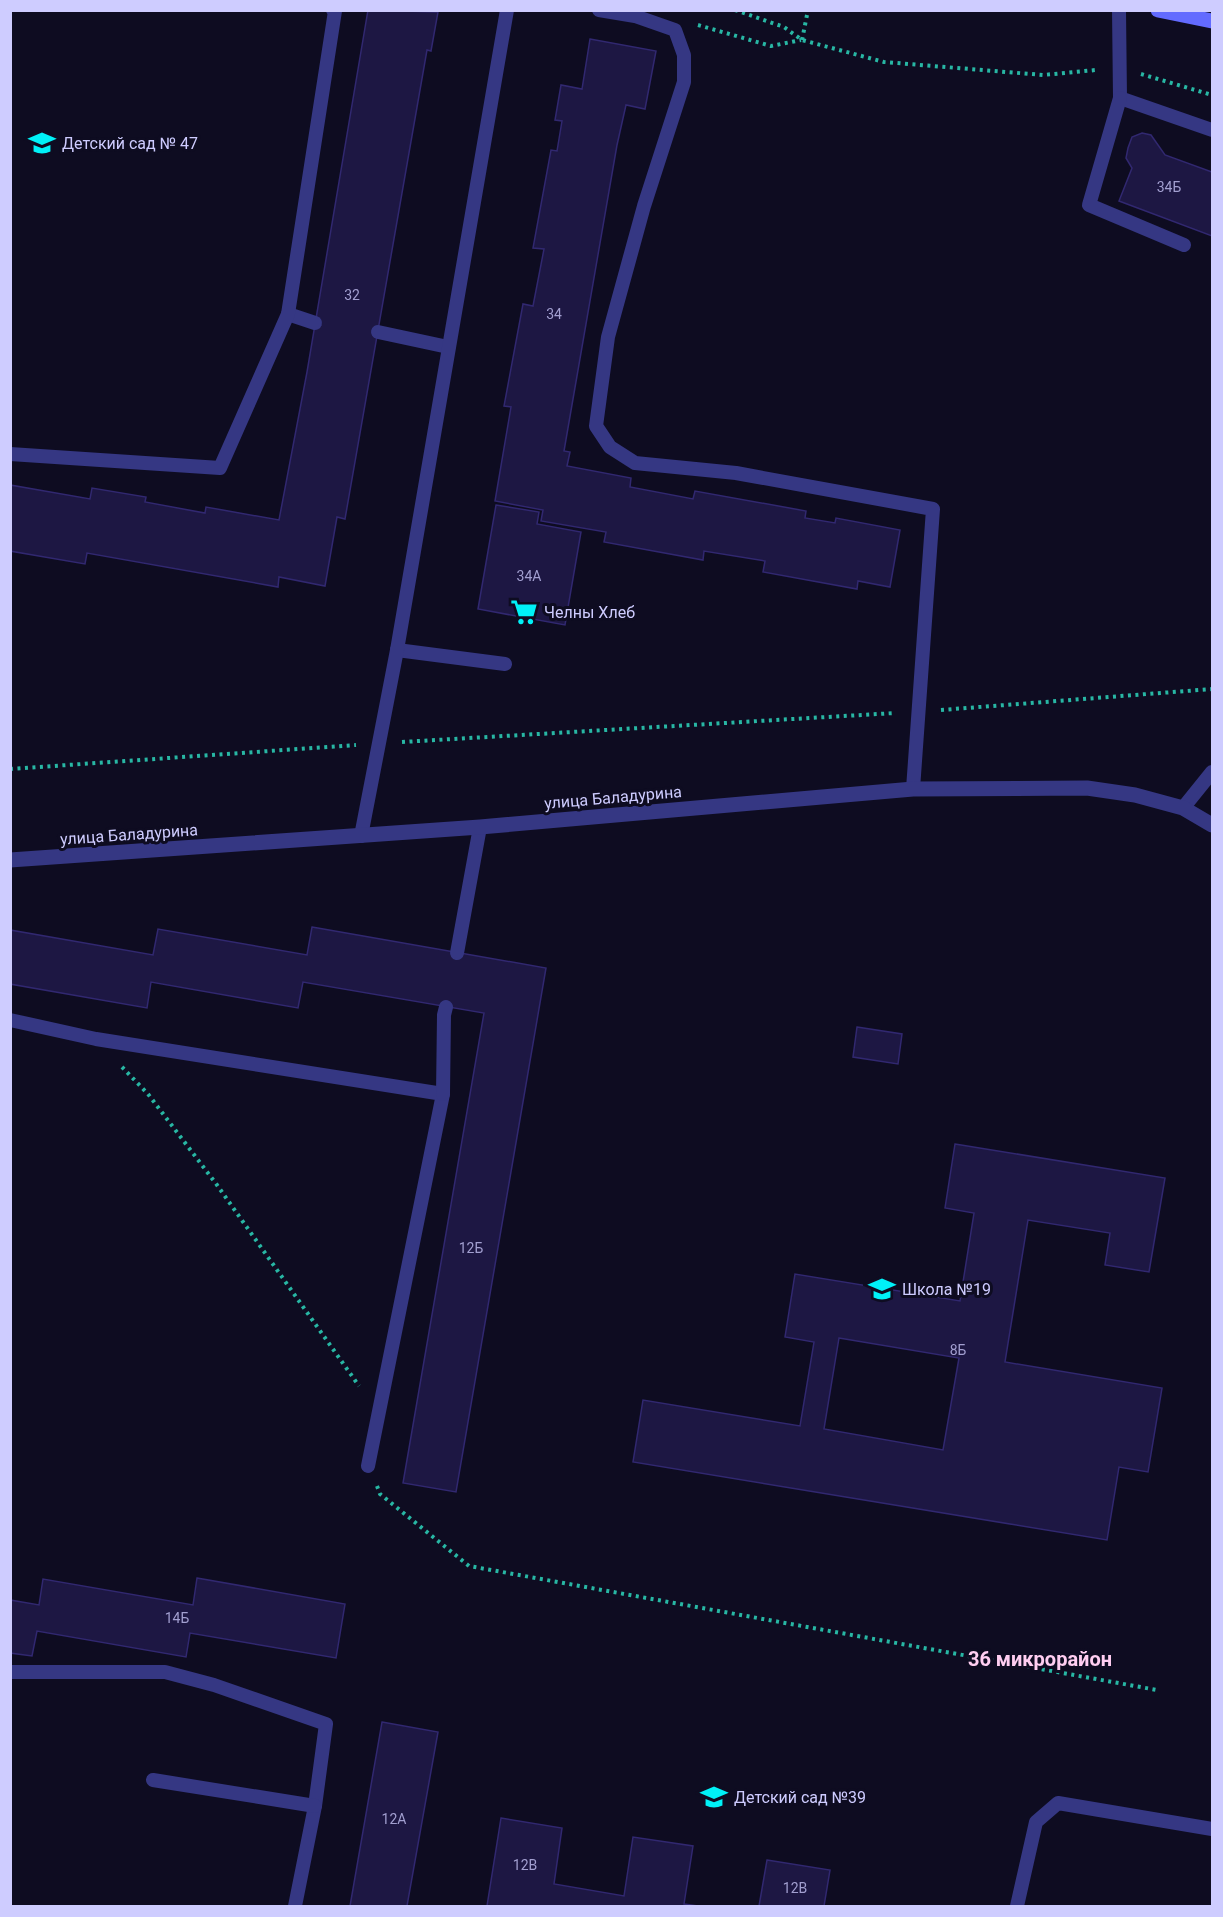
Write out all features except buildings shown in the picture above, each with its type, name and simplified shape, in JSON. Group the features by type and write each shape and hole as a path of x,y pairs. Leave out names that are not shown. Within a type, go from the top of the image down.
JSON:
{"main road":[{"path":"1158,10 1212,21"}],"street":[{"name":"улица Баладурина","path":"10,860 480,827 913,789 1087,788 1135,795 1183,808 1212,825"}],"lane":[{"path":"10,454 220,468 288,314 335,11 333,10"},
{"path":"361,836 397,650 507,10"},
{"path":"599,10 635,16 675,30 684,55 684,82 644,206 608,337 596,426 610,447 635,463 736,473 933,509 913,789"},
{"path":"1119,10 1120,98 1089,205 1184,245"},
{"path":"1120,98 1212,130"},
{"path":"288,314 315,323"},
{"path":"378,332 448,347"},
{"path":"397,650 505,664"},
{"path":"1183,808 1212,772"},
{"path":"457,952 480,827"},
{"path":"368,1466 443,1094 446,1007"},
{"path":"10,1020 96,1039 443,1094"},
{"path":"10,1672 165,1672 214,1685 326,1724 315,1806 296,1906"},
{"path":"153,1780 315,1806"},
{"path":"1017,1906 1036,1822 1058,1803 1212,1829"}],"path":[{"path":"735,10 784,27 802,40 884,62 1043,75 1119,68 1212,95"},
{"path":"802,40 808,10"},
{"path":"694,23 771,46 802,40"},
{"path":"10,769 379,743 918,712 1212,689"},
{"path":"96,1039 155,1103 217,1185 362,1391"},
{"path":"368,1466 380,1494 469,1566 1157,1690"}],"place":[{"name":"Детский сад № 47","path":"42,143"},
{"name":"Челны Хлеб","path":"524,612"},
{"name":"Школа №19","path":"882,1289"},
{"name":"Детский сад №39","path":"714,1797"}],"district":[{"name":"36 микрорайон","path":"1040,1659"}]}
